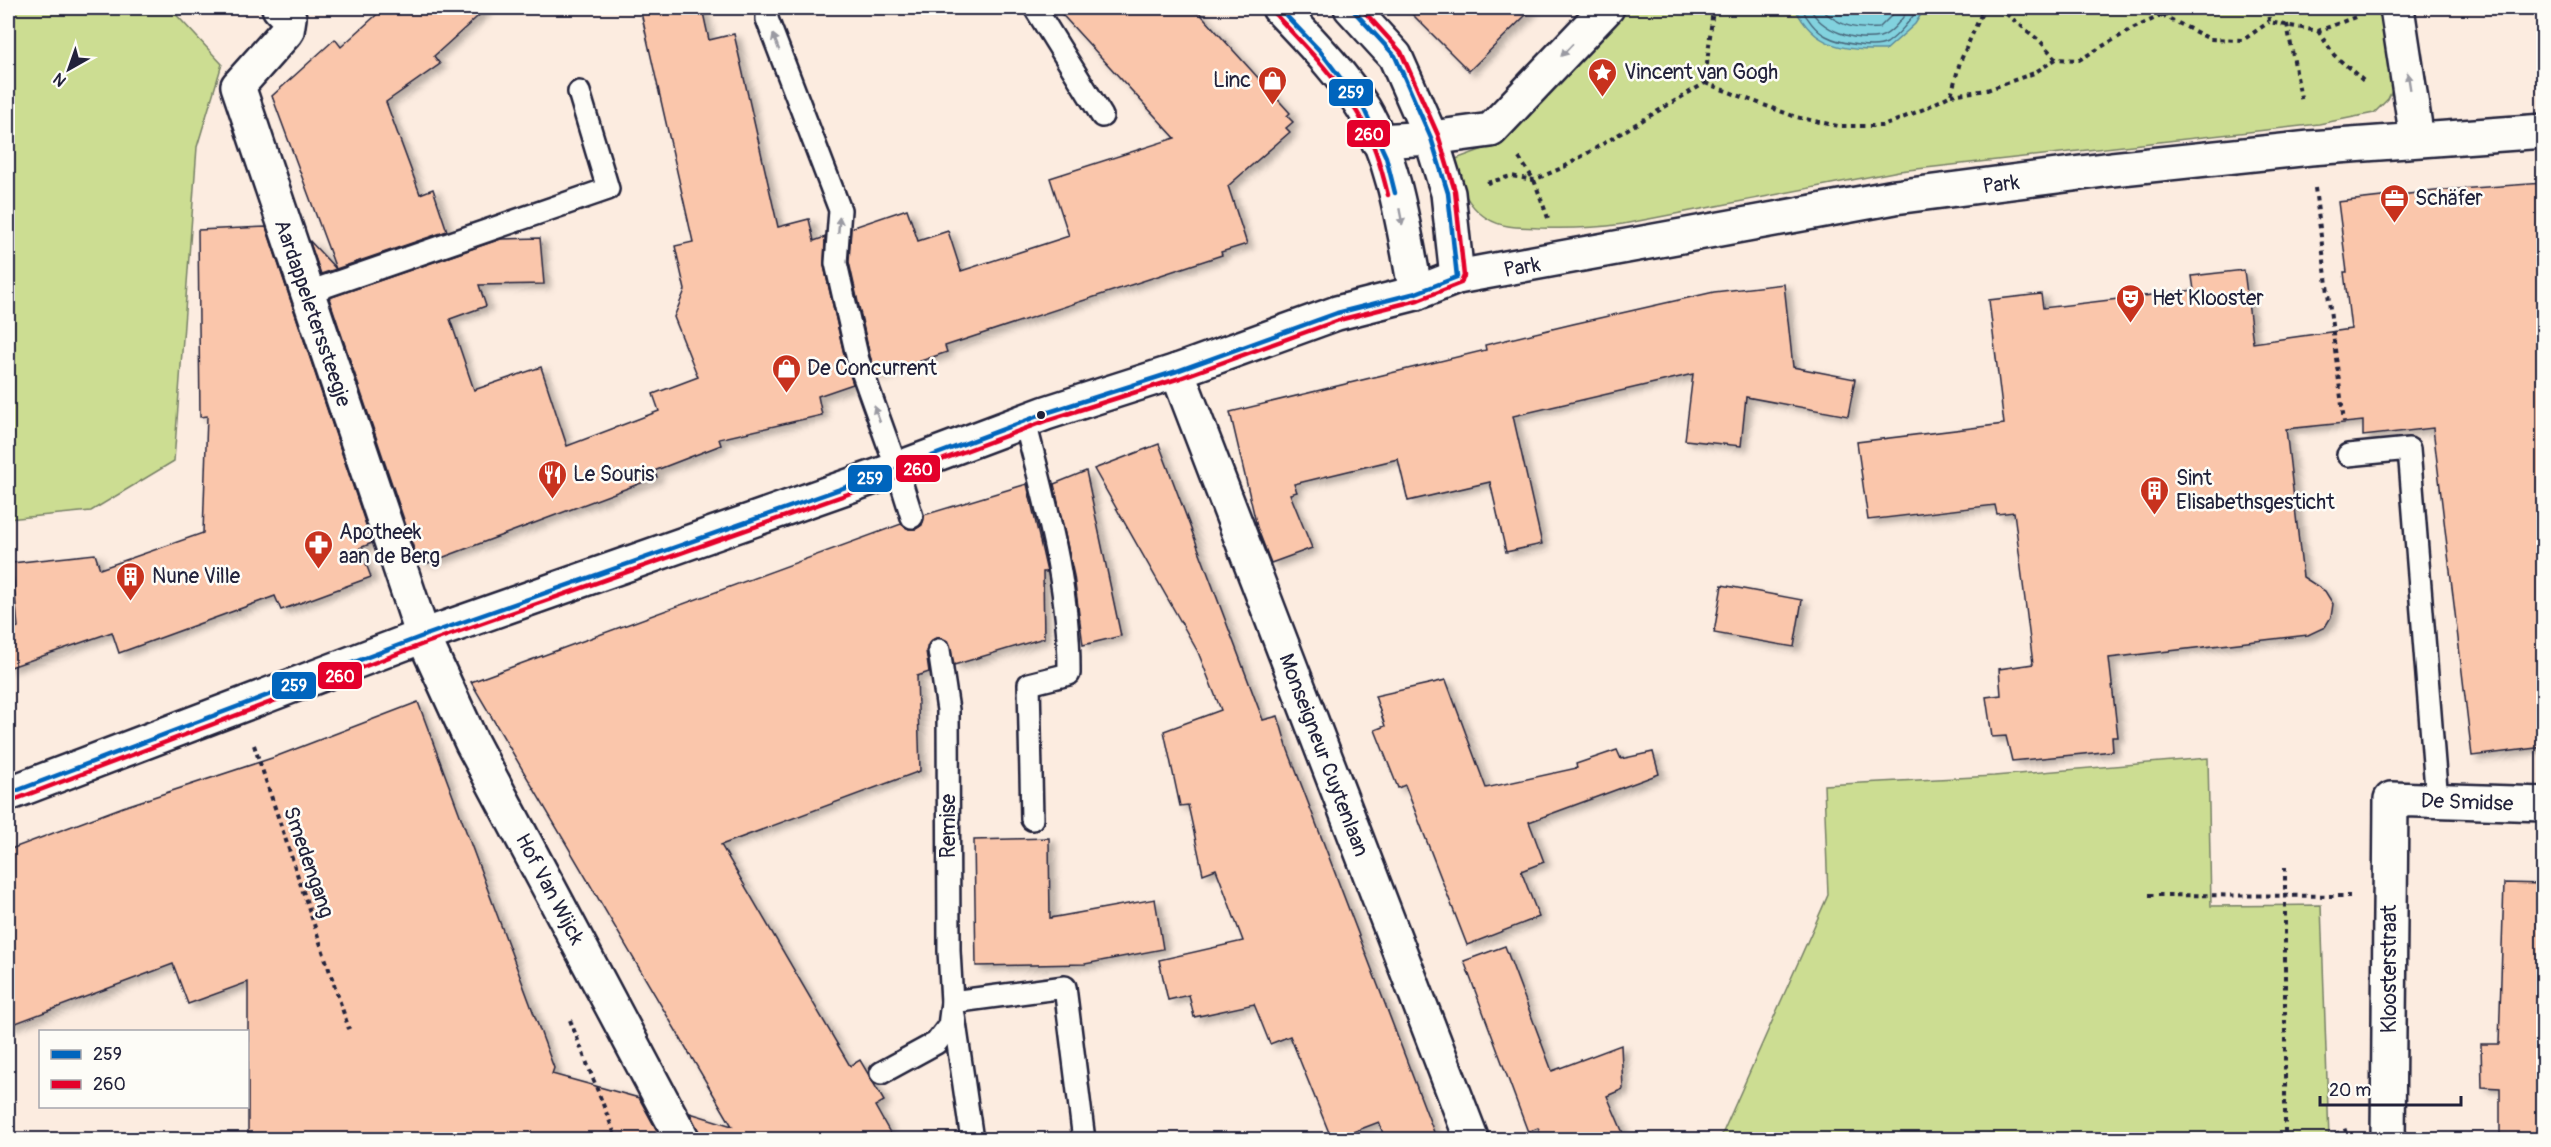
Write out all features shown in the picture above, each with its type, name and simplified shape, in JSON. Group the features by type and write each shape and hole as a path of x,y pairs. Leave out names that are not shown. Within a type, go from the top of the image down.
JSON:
{"street":[{"name":"Aardappeleterssteegje","path":"279,8 289,18 287,31 238,86 423,636"},
{"path":"1279,8 1320,51 1364,109 1386,157 1399,205 1416,293"},
{"path":"1351,8 1395,56 1431,138 1448,193 1457,278"},
{"path":"1378,141 1431,138 1491,130 1607,8"},
{"path":"2397,8 2417,139"},
{"name":"Park","path":"8,794 423,636 897,469 1046,413 1177,371 1337,313 1416,293 1457,278 1895,197 2310,148 2544,131"},
{"name":"Monseigneur Cuytenlaan","path":"1177,371 1472,1140"},
{"name":"Hof Van Wijck","path":"423,636 472,743 683,1140"},
{"name":"De Smidse","path":"2391,799 2544,804"},
{"name":"Kloosterstraat","path":"2388,1140 2391,799"}],"lane":[{"path":"767,8 767,19 840,210 836,263 858,360 912,518"},
{"path":"1035,8 1102,116"},
{"path":"306,293 608,189 579,92"},
{"path":"1024,422 1056,542 1070,636 1069,674 1029,684 1032,819"},
{"path":"2348,455 2409,449 2437,801"},
{"name":"Remise","path":"939,650 948,710 949,951 952,1002 972,1140"},
{"path":"952,1002 1065,987 1084,1140"},
{"name":"Remise","path":"881,1073 936,1043 949,1026 952,1002"}],"path":[{"path":"1706,83 1713,8"},
{"path":"1951,94 1960,62 1984,8"},
{"path":"1999,8 2041,42 2056,59"},
{"path":"1706,83 1796,117 1838,126 1883,126 1924,110 1951,94 1987,90 2034,73 2056,59 2079,60 2132,29 2162,15 2164,8"},
{"path":"2268,8 2269,22"},
{"path":"2162,15 2210,39 2244,40 2269,22 2318,31 2360,15"},
{"path":"2287,24 2302,103"},
{"path":"2318,31 2334,56 2375,90 2412,99"},
{"path":"1448,193 1511,176 1534,180 1564,167 1706,83"},
{"path":"2310,148 2348,455"},
{"name":"Smedengang","path":"240,705 350,1029"},
{"path":"2285,867 2285,1140"},
{"path":"2149,895 2390,896"}],"green space":[{"path":"8,8 170,8 222,64 197,147 174,461 91,511 8,519"},
{"path":"1629,8 2382,8 2397,80 2388,99 2374,113 2319,124 1899,171 1623,224 1572,228 1516,227 1496,223 1486,218 1477,211 1464,193 1453,160 1494,145"},
{"path":"2208,758 2211,906 2321,905 2329,1139 1720,1139 1828,895 1824,785 1994,776"}],"water":[{"path":"1795,8 1925,8 1915,24 1886,50 1871,50 1845,48 1822,39 1812,32"}],"building":[{"path":"384,8 487,8 434,56 440,64 386,102 420,194 433,189 447,231 336,269 272,96 335,39 341,47"},
{"path":"640,8 702,8 709,40 734,34 778,227 809,219 814,241 825,237 824,266 853,384 818,396 822,415 719,439 721,445 654,471 657,477 428,563 426,558 418,561 329,298 501,239 540,238 544,284 479,285 486,306 450,319 474,390 541,367 567,446 659,411 653,394 698,377 674,317 685,290 675,246 693,242"},
{"path":"1056,8 1195,8 1290,113 1287,116 1293,122 1286,128 1290,132 1228,186 1247,244 1221,252 1222,255 945,346 947,352 877,376 870,356 849,262 851,228 907,209 918,241 948,231 961,271 1069,236 1050,178 1175,138"},
{"path":"1406,8 1533,8 1469,71"},
{"path":"2544,183 2544,747 2472,756 2433,428 2363,436 2363,421 2286,429 2303,577 2325,591 2333,604 2331,617 2325,627 2308,635 2109,658 2118,737 2112,737 2113,751 2012,761 2006,736 1992,737 1986,697 2001,695 1999,669 2033,664 2014,512 1997,514 1995,505 1868,520 1857,442 2004,424 1989,300 2041,294 2043,308 2194,290 2192,276 2244,270 2253,343 2351,329 2344,272 2347,272 2338,202 2444,190"},
{"path":"266,227 372,543 360,548 371,577 281,610 275,596 119,653 112,632 8,668 8,631 18,627 12,563 95,554 100,569 203,533 207,416 200,417 198,230"},
{"path":"309,240 336,269 321,274"},
{"path":"1784,284 1793,367 1855,379 1848,416 1746,397 1741,446 1685,440 1693,374 1513,416 1542,544 1506,552 1490,482 1408,501 1398,459 1294,484 1297,492 1290,494 1312,548 1271,563 1257,527 1230,412 1486,350 1485,345 1573,324 1714,292"},
{"path":"1159,444 1263,720 1278,716 1288,750 1437,1140 1385,1140 1379,1122 1332,1140 1290,1036 1270,1044 1254,1004 1194,1017 1189,995 1168,1000 1159,960 1243,941 1216,869 1203,874 1188,805 1180,806 1164,731 1221,710 1198,652 1094,469"},
{"path":"1086,471 1121,636 1083,645 1074,576 1054,484"},
{"path":"1027,484 1047,572 1043,572 1044,638 954,665 949,642 938,637 932,640 926,651 929,672 917,676 920,771 721,845 850,1066 860,1060 884,1101 875,1106 894,1140 702,1140 690,1113 732,1126 471,682 901,524 909,529 916,529 922,525 924,515"},
{"path":"1722,585 1802,600 1794,647 1714,633"},
{"path":"1446,680 1486,788 1577,768 1576,764 1617,750 1621,759 1653,752 1659,774 1529,822 1544,862 1521,871 1539,917 1467,945 1405,785 1398,788 1375,730 1385,726 1375,696"},
{"path":"418,702 554,1068 552,1074 639,1098 662,1140 248,1140 248,982 188,1004 173,964 8,1026 8,850 123,807 272,758"},
{"path":"1049,838 1050,918 1155,899 1163,949 1085,964 976,966 974,840"},
{"path":"2504,883 2544,884 2544,1140 2500,1140 2500,1088 2482,1087 2481,1044 2499,1044"},
{"path":"1505,946 1552,1071 1621,1045 1623,1089 1607,1096 1626,1140 1543,1140 1538,1128 1528,1132 1464,961"}],"transit line":[{"name":"259","path":"1279,8 1320,51 1364,109 1386,157 1395,193"},
{"name":"259","path":"8,794 423,636 897,469 1046,413 1177,371 1337,313 1416,293 1457,277 1448,193 1431,138 1395,56 1351,8"},
{"name":"260","path":"11,801 426,643 899,476 1048,420 1180,378 1339,320 1418,300 1461,283 1464,276 1455,191 1438,135 1401,52 1361,8"},
{"name":"260","path":"1274,13 1329,73 1357,112 1372,142 1388,195"}],"place":[{"name":"Vincent van Gogh","path":"1603,98"},
{"name":"Linc","path":"1272,106"},
{"name":"Schäfer","path":"2394,224"},
{"name":"Het Klooster","path":"2131,324"},
{"name":"De Concurrent","path":"786,394"},
{"name":"Le Souris","path":"552,500"},
{"name":"Sint Elisabethsgesticht","path":"2155,516"},
{"name":"Apotheek aan de Berg","path":"318,570"},
{"name":"Nune Ville","path":"131,602"}]}
